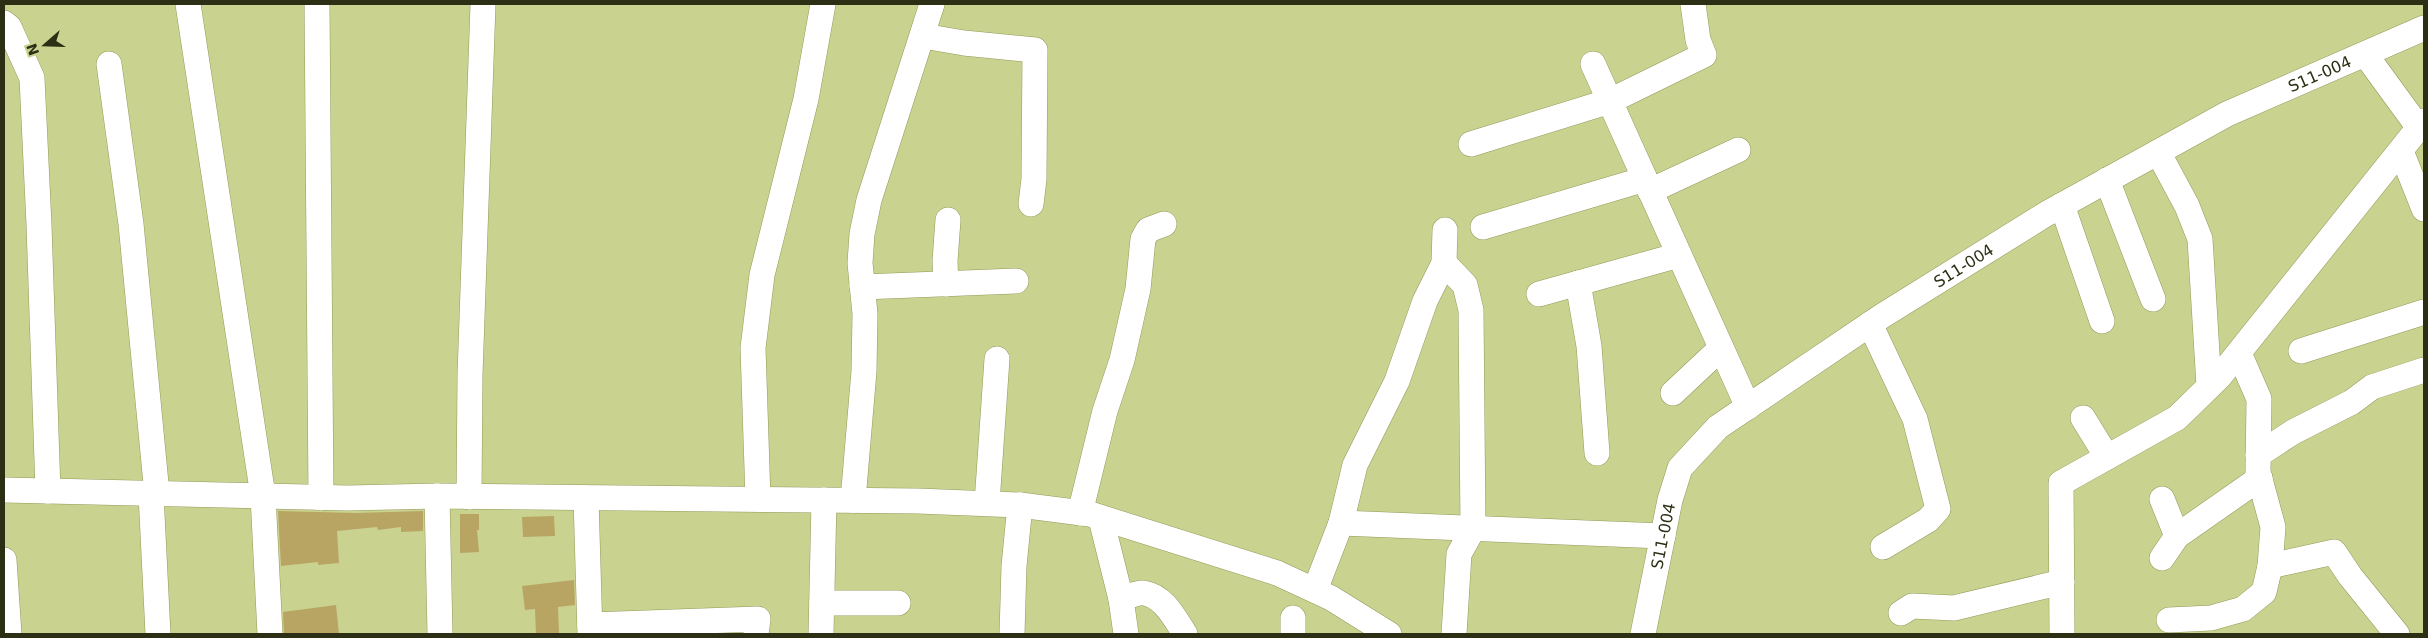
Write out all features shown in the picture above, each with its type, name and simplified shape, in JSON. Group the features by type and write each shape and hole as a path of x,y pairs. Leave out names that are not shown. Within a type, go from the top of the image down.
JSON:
{"street":[{"path":"188,4 263,496 270,634"},
{"path":"317,4 321,498"},
{"path":"469,496 470,375 483,4"},
{"path":"758,500 753,348 762,275 806,99 823,4"},
{"path":"853,500 864,371 865,314 860,263 862,234 870,200 932,4"},
{"path":"1471,144 1610,101 1704,55 1698,40 1693,4"},
{"path":"4,23 9,27 32,78 48,491"},
{"name":"S11-004","path":"1643,634 1670,500 1680,468 1718,427 1870,324 2062,205 2227,114 2424,28"},
{"path":"923,36 964,43 1035,50 1034,179 1031,204"},
{"path":"2062,634 2062,483 2177,418 2239,353 2422,125 2365,54"},
{"path":"109,64 131,224 154,494 158,634"},
{"path":"1593,64 1748,407"},
{"path":"1483,227 1648,185 1738,150"},
{"path":"2401,151 2424,209"},
{"path":"2158,152 2187,206 2200,239 2209,386"},
{"path":"2107,180 2153,299"},
{"path":"2062,205 2102,321"},
{"path":"946,284 945,261 948,220"},
{"path":"1126,634 1121,599 1091,516 1105,411 1122,360 1138,289 1143,239 1148,230 1164,224"},
{"path":"1315,590 1341,523 1356,465 1397,381 1425,301 1444,263 1445,230"},
{"path":"1539,294 1679,255"},
{"path":"1444,263 1465,286 1471,310 1473,529 1459,554 1454,634"},
{"path":"862,287 1016,281"},
{"path":"1578,283 1589,346 1597,453"},
{"path":"2301,351 2424,312"},
{"path":"1870,324 1915,419 1938,509 1928,520 1883,548"},
{"path":"1673,393 1721,348"},
{"path":"2169,620 2211,618 2243,609 2264,592 2270,566 2273,527 2259,466 2259,400 2239,353"},
{"path":"987,504 997,359"},
{"path":"2162,558 2177,536 2259,466 2293,432 2352,402 2372,387 2424,370"},
{"path":"2082,418 2107,457"},
{"path":"4,490 321,498 469,496 853,500 1020,505 1091,516 1277,573 1332,598 1389,634"},
{"path":"437,496 440,634"},
{"path":"586,498 590,629 758,619 756,634"},
{"path":"2162,499 2177,536"},
{"path":"821,634 824,500"},
{"path":"1012,634 1014,566 1020,505"},
{"path":"1341,523 1663,536"},
{"path":"2270,566 2334,552 2350,576 2397,634"},
{"path":"4,560 9,634"},
{"path":"1901,613 1912,606 1954,608 2062,582"},
{"path":"1121,599 1142,593 1150,595 1165,604 1185,634"},
{"path":"822,603 898,603"}],"building":[{"path":"278,511 356,513 423,511 423,531 401,532 401,527 378,530 377,527 337,531 339,563 318,565 318,562 281,566"},
{"path":"460,514 479,514 479,530 477,530 479,552 460,553"},
{"path":"554,516 555,536 523,537 522,517"},
{"path":"574,580 575,605 558,607 559,634 536,634 535,609 525,610 522,586"},
{"path":"336,605 339,634 284,634 283,612"}]}
